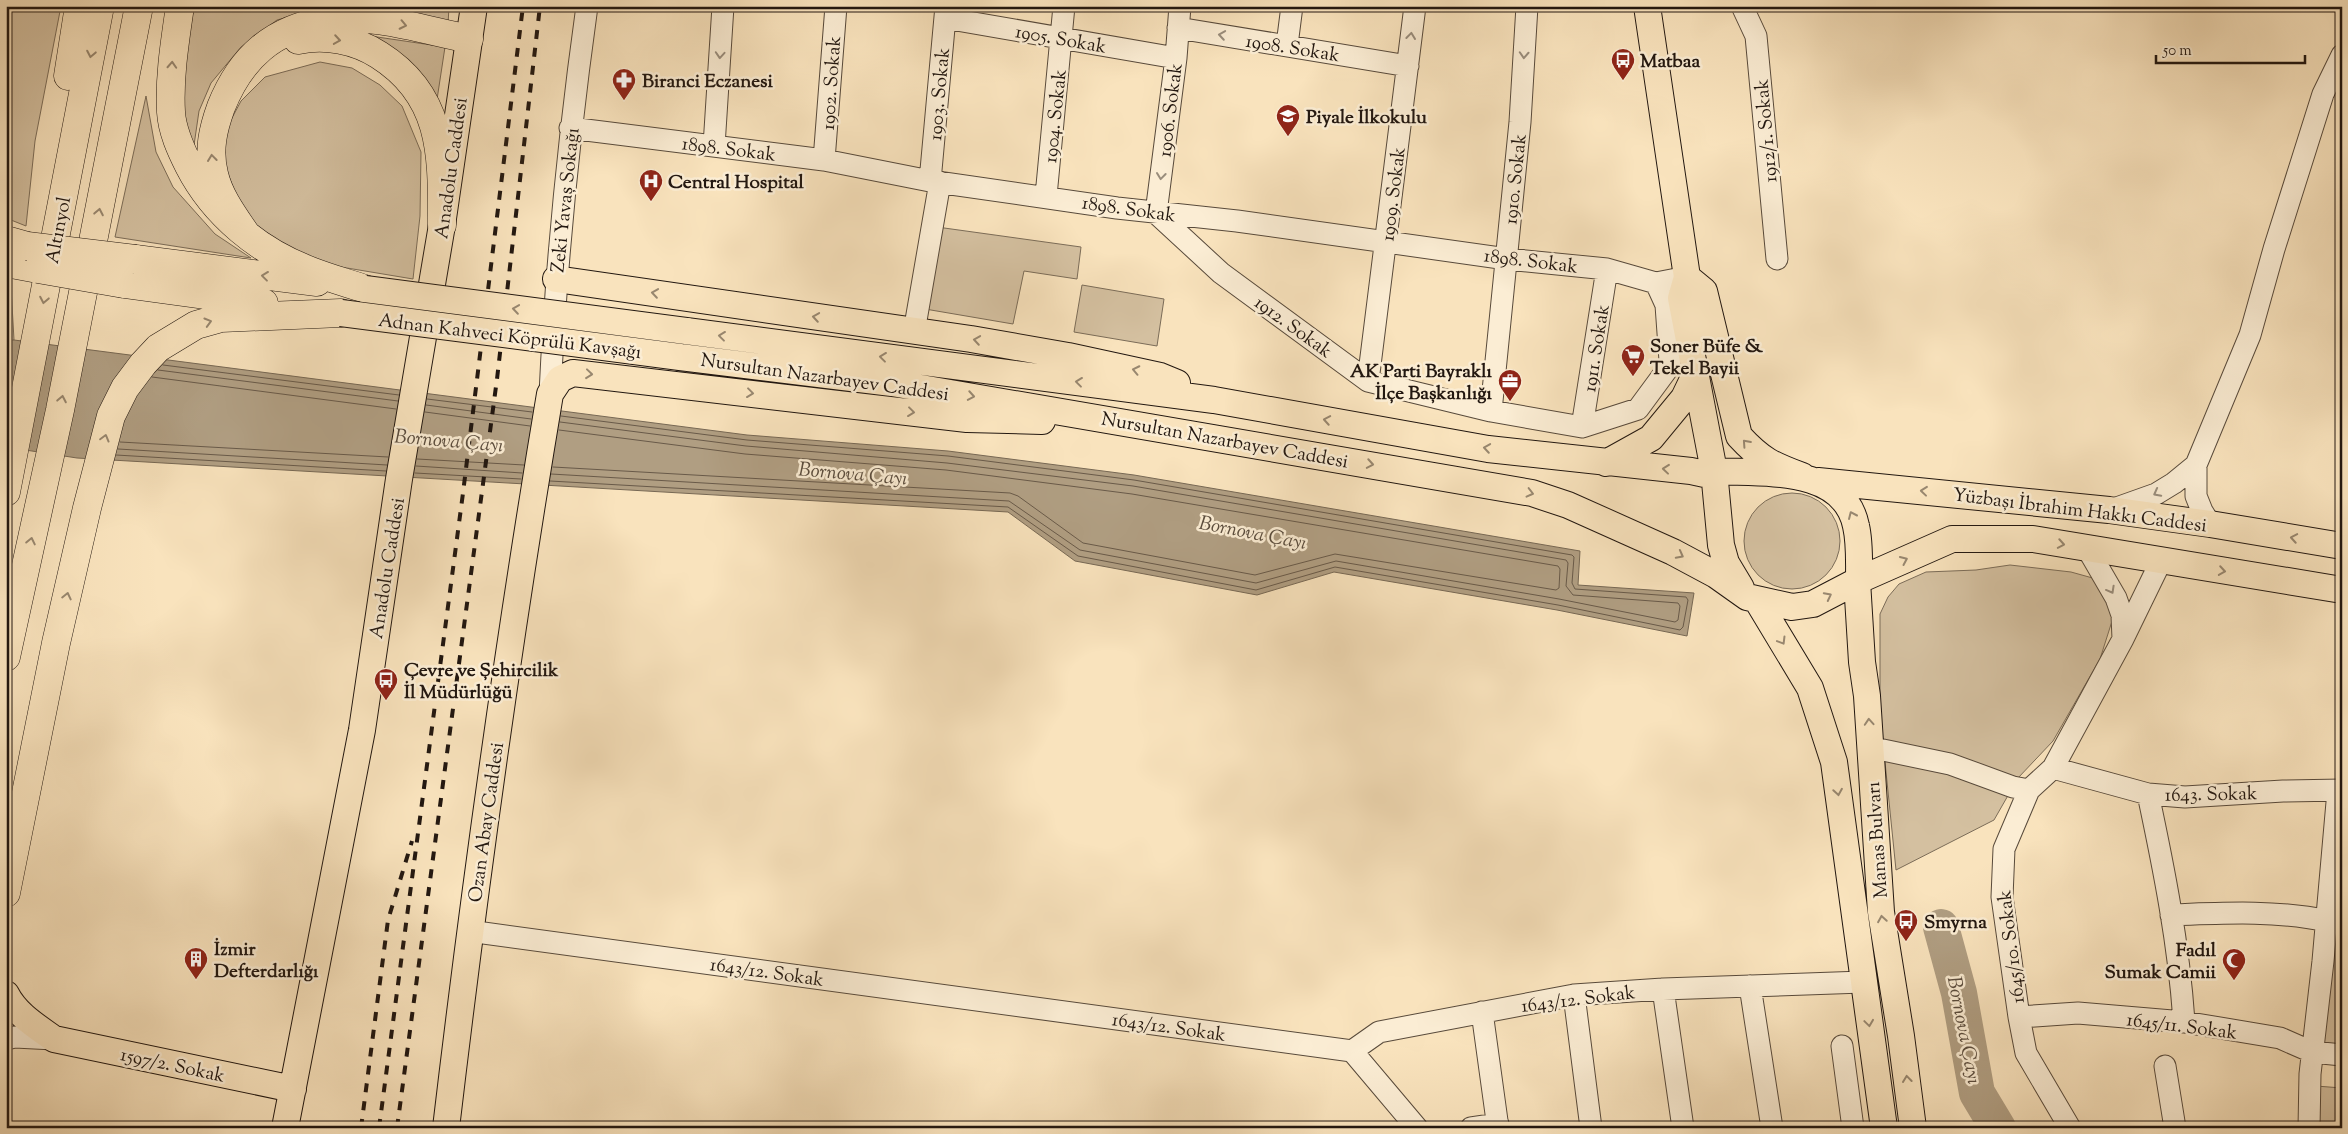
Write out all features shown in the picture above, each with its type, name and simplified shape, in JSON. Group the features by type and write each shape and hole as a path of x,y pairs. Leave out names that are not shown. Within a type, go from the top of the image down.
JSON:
{"highway":[{"path":"68,178 64,131 67,88 79,6"},
{"name":"Altınyol","path":"6,492 100,6"},
{"path":"6,657 76,328 139,6"},
{"path":"180,6 172,62 171,114 181,150 205,193 219,211 246,234 276,254 310,271 365,289"},
{"path":"246,234 225,204 214,174 210,145 216,122 235,75 256,52 286,32 305,25 326,20 352,18 378,20 469,39"},
{"path":"256,52 281,43 307,38 335,39 365,46 390,61 408,77 428,107 434,126 442,164 442,225"},
{"path":"6,240 26,246 365,289"},
{"path":"6,263 124,284 341,313"},
{"path":"6,893 56,643 111,416 125,388 142,364 158,348 196,325 221,318 341,313"},
{"path":"6,802 56,643"}],"main road":[{"name":"Anadolu Caddesi","path":"285,1128 362,730 399,479 442,225 474,6"},
{"path":"1647,6 1688,277 1681,298 1714,473 1721,545 1726,563 1752,599 1792,607 1813,604 1858,580 1856,524 1848,507 1836,492 1810,478 1770,464 1754,452 1739,436 1704,291 1688,277"},
{"path":"556,279 971,339 1068,356 1160,376 1214,400"},
{"name":"Adnan Kahveci Köprülü Kavşağı","path":"365,289 686,331"},
{"name":"Adnan Kahveci Köprülü Kavşağı","path":"341,313 680,357"},
{"name":"Nursultan Nazarbayev Caddesi","path":"686,331 1214,400 1488,449 1714,473"},
{"name":"Nursultan Nazarbayev Caddesi","path":"680,357 892,383 1532,493 1568,504 1673,552 1716,575 1752,599"},
{"path":"550,394 560,380 573,372 967,419 1016,422 1115,420"},
{"path":"1606,463 1651,438 1684,398 1696,373"},
{"name":"Ozan Abay Caddesi","path":"446,1128 469,930 530,516 550,394"},
{"path":"1714,473 1810,478"},
{"name":"Yüzbaşı İbrahim Hakkı Caddesi","path":"1810,478 2109,510 2210,524 2342,546"},
{"name":"Yüzbaşı İbrahim Hakkı Caddesi","path":"1858,580 1952,539 2033,539 2342,590"},
{"name":"Manas Bulvarı","path":"1858,580 1862,662 1868,696 1881,912 1901,1036 1913,1128"},
{"name":"Manas Bulvarı","path":"1752,599 1810,688 1834,762 1884,1128"},
{"path":"6,994 11,1004 34,1025 54,1038"},
{"name":"1597/2. Sokak","path":"54,1038 293,1089"}],"street":[{"name":"Zeki Yavaş Sokağı","path":"550,394 556,279 570,128 587,6"},
{"path":"714,146 723,6"},
{"name":"1902. Sokak","path":"824,160 836,6"},
{"name":"1904. Sokak","path":"1046,196 1064,6"},
{"name":"1906. Sokak","path":"1156,213 1176,58 1180,6"},
{"path":"1287,46 1292,6"},
{"name":"1909. Sokak","path":"1368,381 1415,6"},
{"name":"1910. Sokak","path":"1491,411 1520,122 1527,6"},
{"name":"1912/1. Sokak","path":"1742,6 1756,36 1777,259"},
{"name":"1905. Sokak","path":"946,12 1062,38 1176,58"},
{"name":"1903. Sokak","path":"914,332 935,182 946,12"},
{"name":"1908. Sokak","path":"1178,28 1408,66"},
{"path":"2210,524 2196,496 2196,464 2250,335 2274,249 2323,94 2342,55"},
{"name":"1898. Sokak","path":"570,128 824,160 935,182 1046,196 1156,213 1387,241 1506,259 1607,269 1656,283 1688,277"},
{"name":"1912. Sokak","path":"1156,213 1221,273 1368,381 1491,411 1582,427 1638,409 1666,371 1670,361 1666,305 1656,283"},
{"name":"1911. Sokak","path":"1582,427 1607,269"},
{"path":"2109,510 2156,494 2174,483 2196,464"},
{"path":"2087,548 2116,598 2122,615 2123,639"},
{"name":"1645/10. Sokak","path":"2070,1128 2026,1053 2002,897 2004,849 2029,790 2053,768 2123,639 2161,561"},
{"path":"1883,750 1950,764 2013,787 2029,790"},
{"name":"1643. Sokak","path":"2053,768 2148,794 2185,797 2282,791 2340,791"},
{"path":"2309,1128 2312,1052 2338,835 2340,791"},
{"path":"2148,794 2171,915 2180,973 2184,1022"},
{"path":"2171,915 2228,913 2307,916 2327,921"},
{"name":"1643/12. Sokak","path":"469,930 1352,1051 1379,1032 1574,995 1663,989 1863,982"},
{"path":"1750,986 1772,1128"},
{"path":"1663,989 1683,1128"},
{"path":"1574,995 1591,1128"},
{"path":"1471,1128 1498,1126 1482,1012"},
{"name":"1645/11. Sokak","path":"2019,1017 2078,1013 2184,1022 2280,1038 2312,1052 2342,1055"},
{"path":"6,1039 15,1037 54,1038"},
{"path":"1842,1046 1852,1128"},
{"path":"1352,1051 1417,1128"},
{"path":"2165,1066 2175,1128"}],"shaded area":[{"path":"6,6 61,6 35,141 26,226 6,218"},
{"path":"194,6 329,6 277,20 241,47 211,83 199,111 193,152 182,126 181,86"},
{"path":"344,6 449,6 448,25"},
{"path":"357,34 445,47 436,106"},
{"path":"320,62 352,68 380,85 402,106 421,152 420,216 413,279 305,261 258,230 239,203 225,166 225,131 241,101 265,77"},
{"path":"146,96 156,152 173,187 215,234 251,258 115,237"},
{"path":"937,227 1081,247 1077,279 1024,271 1013,324 925,309"},
{"path":"6,285 11,287 14,340 6,341"},
{"path":"1082,285 1164,299 1157,346 1074,332"},
{"path":"1792,493 1810,496 1826,507 1837,523 1840,541 1837,559 1826,575 1810,586 1792,589 1774,586 1758,575 1747,559 1744,541 1747,523 1758,507 1774,496"},
{"path":"2010,565 2071,572 2107,582 2113,618 2100,659 2053,741 2018,778 1994,820 1896,870 1880,713 1880,614 1888,597 1899,584 1926,572 1976,570"},
{"path":"2337,878 2342,879 2342,1049 2319,1048"},
{"path":"2316,1086 2342,1088 2342,1128 2319,1128"}],"water":[{"path":"14,340 747,435 948,451 1134,475 1580,551 1578,585 1694,593 1687,636 1557,610 1334,572 1257,595 1075,561 1008,512 77,458 6,447 6,341"}],"waterway":[{"name":"Bornova Çayı","path":"1941,927 1959,993 1977,1093 1998,1128"}],"railway":[{"path":"379,1128 463,493 523,6"},
{"path":"397,1128 497,379 540,6"},
{"path":"361,1128 388,920 412,841"}],"place":[{"name":"Matbaa","path":"1623,81"},
{"name":"Biranci Eczanesi","path":"624,101"},
{"name":"Piyale İlkokulu","path":"1288,137"},
{"name":"Central Hospital","path":"651,202"},
{"name":"Soner Büfe & Tekel Bayii","path":"1633,377"},
{"name":"AK Parti Bayraklı İlçe Başkanlığı","path":"1510,402"},
{"name":"Çevre ve Şehircilik İl Müdürlüğü","path":"386,701"},
{"name":"Smyrna","path":"1906,942"},
{"name":"İzmir Defterdarlığı","path":"196,980"},
{"name":"Fadıl Sumak Camii","path":"2234,981"}]}
